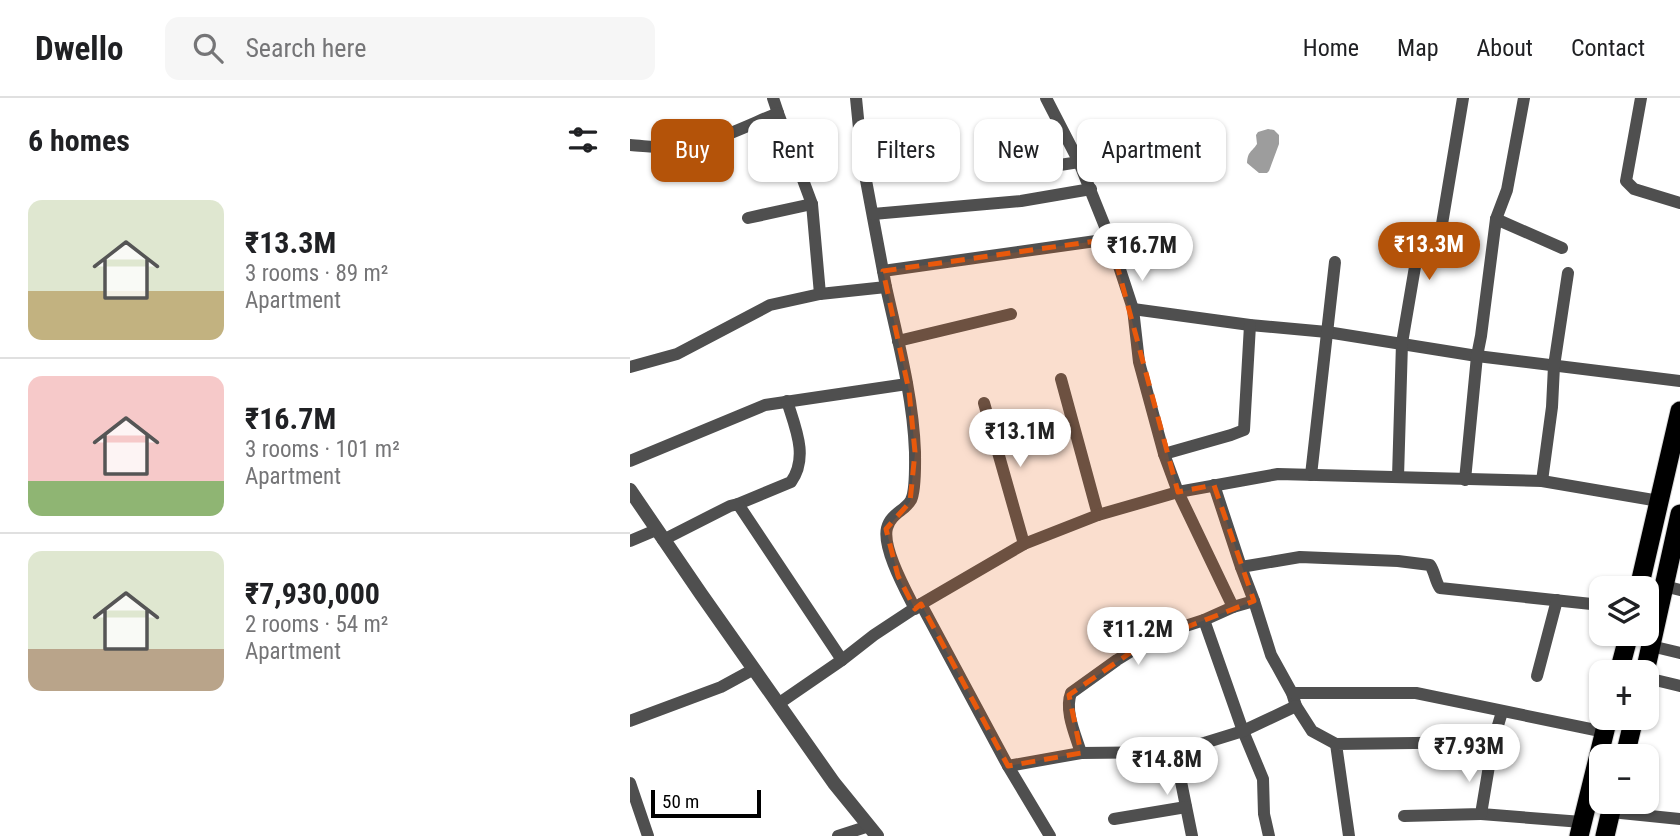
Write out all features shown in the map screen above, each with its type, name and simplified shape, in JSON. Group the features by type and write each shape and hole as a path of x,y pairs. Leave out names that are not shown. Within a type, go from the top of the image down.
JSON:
{"highway":[{"path":"1642,576 1680,411"},
{"path":"1659,624 1672,588 1680,514"},
{"path":"1648,660 1651,646"},
{"path":"1580,829 1605,730"},
{"path":"1605,836 1610,814"}],"street":[{"path":"773,98 812,204 820,294"},
{"path":"856,98 858,119"},
{"path":"1046,98 1077,158"},
{"path":"1398,477 1402,343 1419,250 1435,246 1439,242 1464,98"},
{"path":"1465,480 1477,356 1496,219 1507,190 1524,98"},
{"path":"1641,98 1626,181 1633,189 1680,203"},
{"path":"630,145 673,148 689,146 778,113"},
{"path":"867,182 909,391 915,452 914,489 910,502 893,515 886,529 888,543 898,576 1050,836"},
{"path":"1088,182 1133,309 1139,362 1164,454 1178,492 1233,607"},
{"path":"873,214 1021,201 1091,189"},
{"path":"748,218 812,204"},
{"path":"1496,219 1562,248"},
{"path":"883,271 1110,239"},
{"path":"1311,475 1335,262"},
{"path":"1542,481 1552,407 1554,366 1568,273"},
{"path":"630,367 677,354 770,306 820,294 886,287"},
{"path":"1133,309 1250,325 1327,331 1477,356 1680,381"},
{"path":"898,341 1011,314"},
{"path":"1164,454 1244,430 1250,325"},
{"path":"1061,379 1098,515"},
{"path":"630,461 765,405 907,384"},
{"path":"630,541 660,535 791,482 796,474 801,449 787,401"},
{"path":"984,403 1024,544"},
{"path":"778,704 874,635 1024,544 1098,515 1178,492 1278,474 1542,481 1660,501"},
{"path":"1214,485 1271,655 1312,731 1336,744 1493,742"},
{"path":"630,490 834,783 873,831"},
{"path":"738,504 842,660"},
{"path":"1241,567 1300,556 1398,561 1430,565 1440,588 1589,604"},
{"path":"1537,676 1557,600"},
{"path":"1081,753 1069,711 1071,693 1143,644 1170,631 1254,601"},
{"path":"1204,620 1242,731 1263,779 1264,814 1269,836"},
{"path":"1651,646 1680,653"},
{"path":"630,721 721,687 754,669"},
{"path":"1659,681 1680,686"},
{"path":"1008,766 1081,753 1175,752 1242,731 1294,699 1416,693 1502,712 1589,723"},
{"path":"1480,814 1493,742 1502,712"},
{"path":"1336,744 1349,836"},
{"path":"1175,752 1192,836"},
{"path":"630,783 648,836"},
{"path":"1114,819 1186,807"},
{"path":"1404,816 1480,814 1580,829"},
{"path":"1649,814 1680,820"},
{"path":"838,836 873,831"}],"highlighted area":[{"path":"1110,239 1178,492 1214,485 1254,601 1143,644 1069,695 1081,753 1008,766 921,604 915,609 898,576 886,529 910,502 915,452 909,391 883,271"}],"shaded area":[{"path":"1268,129 1279,135 1279,144 1269,171 1259,173 1247,163 1247,159 1257,144 1258,132"}]}
